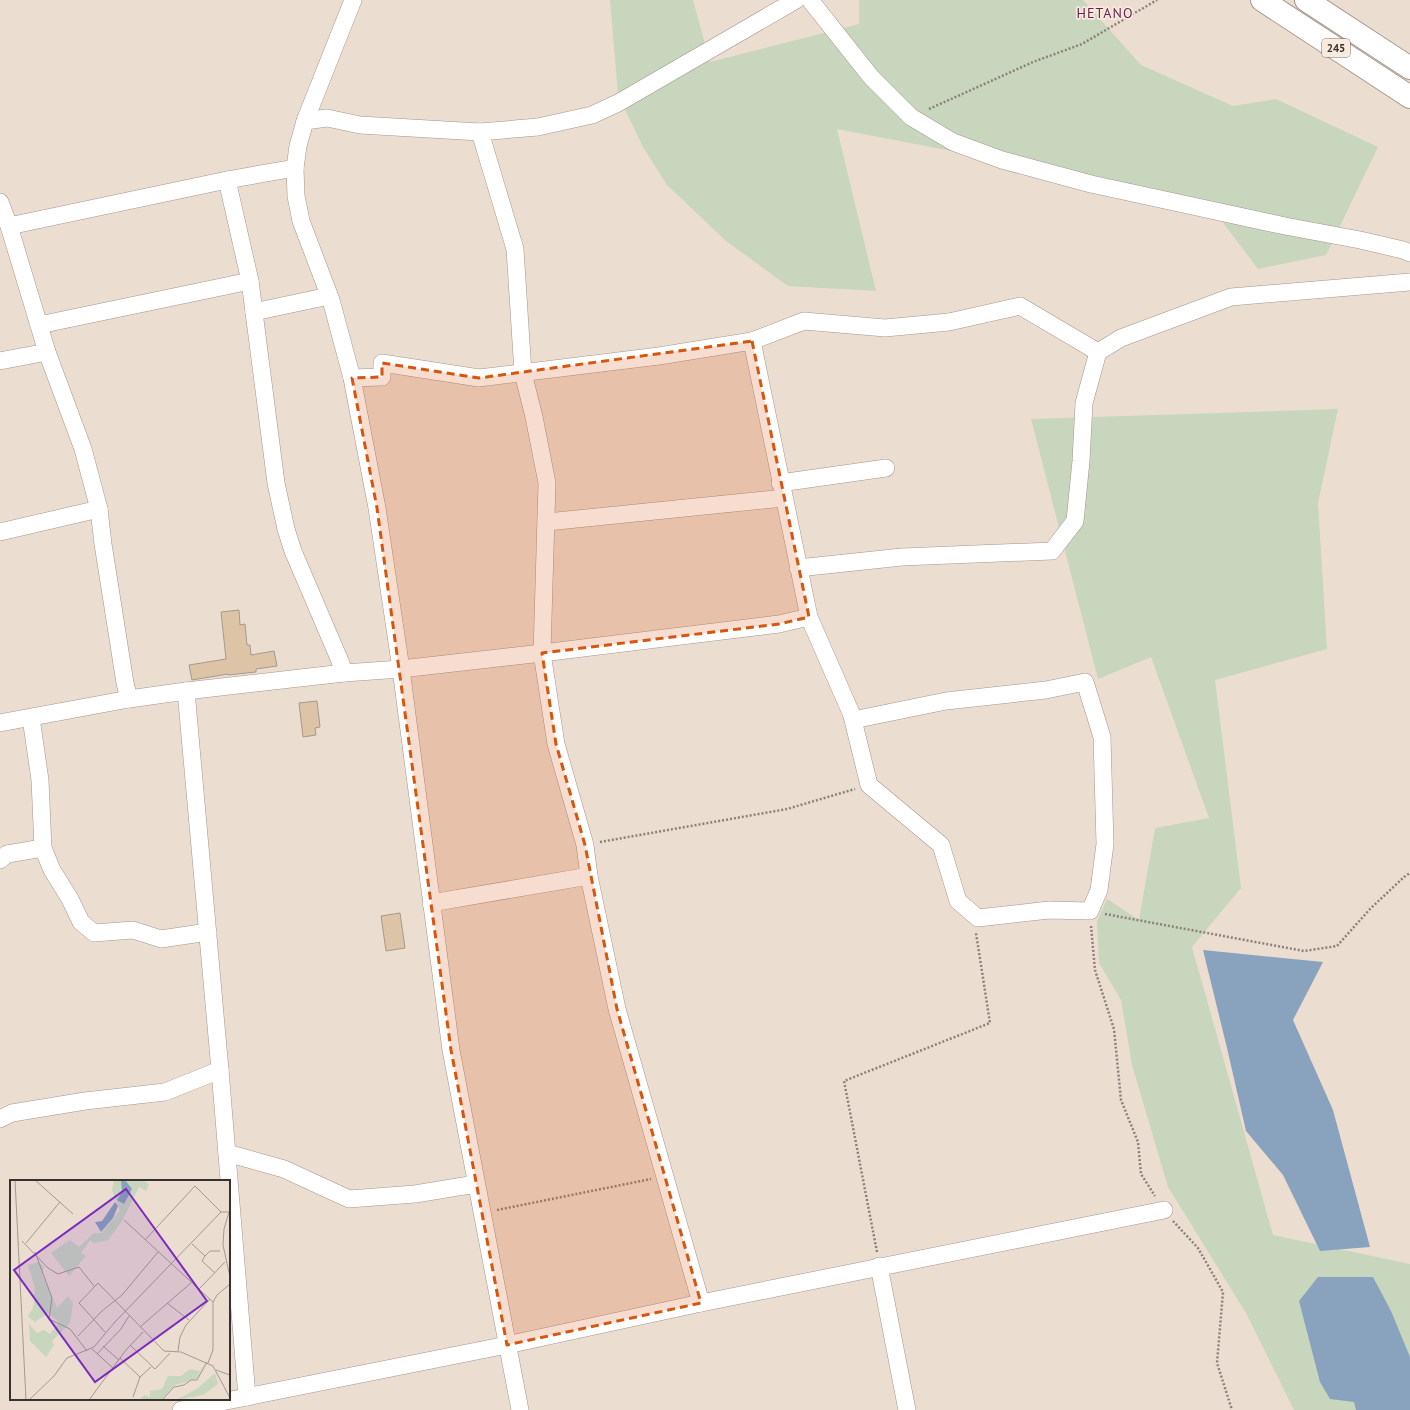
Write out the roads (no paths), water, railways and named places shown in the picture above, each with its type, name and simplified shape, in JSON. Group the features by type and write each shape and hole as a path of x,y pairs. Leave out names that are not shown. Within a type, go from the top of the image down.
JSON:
{"highway":[{"name":"245","path":"1262,0 1410,96"},
{"name":"245","path":"1306,0 1410,68"}],"street":[{"path":"354,0 305,121 298,146 295,168 296,196 301,221 330,296 352,378 377,508 401,669 451,1050 520,1410"},
{"path":"305,121 327,118 360,126 480,132 538,127 592,115 618,103 796,0"},
{"path":"810,0 871,77 911,117 952,142 1002,160 1076,180 1285,226 1360,240 1404,250 1410,253"},
{"path":"480,132 515,249 523,374 534,417 547,483 542,653 556,744 585,845 589,876 617,1009 701,1302"},
{"path":"9,226 227,180 295,168"},
{"path":"227,180 250,281 276,483 286,529 293,551 344,673"},
{"path":"0,202 9,226 47,352 83,449 99,509 103,544 125,683 129,699"},
{"path":"39,325 250,281"},
{"path":"798,568 902,557 1052,551 1075,521 1081,461 1084,403 1098,352 1121,338 1230,297 1410,282"},
{"path":"254,312 330,296"},
{"path":"352,378 382,378 382,363 479,378 523,374 659,356 752,341 804,320 885,328 949,322 1020,306 1098,352"},
{"path":"752,341 809,617 851,713 869,785 941,845 958,901 978,918 1049,910 1090,911 1099,890 1105,844 1102,737 1086,682 1046,690 946,700 853,720"},
{"path":"0,361 47,352"},
{"path":"547,522 782,490 886,468"},
{"path":"0,532 99,509"},
{"path":"0,723 129,699 186,691 542,653 779,624 809,617"},
{"path":"186,691 229,1180"},
{"path":"31,718 40,780 43,848 52,870 70,899 80,922 94,933 133,930 161,939 208,932"},
{"path":"0,860 7,854 43,848"},
{"path":"431,903 589,876"},
{"path":"0,1119 12,1113 78,1102 165,1092 220,1070"},
{"path":"227,1153 284,1169 349,1199 415,1194 476,1184"},
{"path":"230,1190 247,1397"},
{"path":"181,1410 507,1345 701,1302 1164,1210"},
{"path":"880,1266 907,1410"}],"water":[{"path":"1203,950 1323,962 1293,1020 1333,1110 1370,1247 1320,1251 1283,1175 1246,1131"},
{"path":"1318,1277 1373,1277 1391,1311 1410,1357 1410,1410 1356,1410 1354,1402 1330,1399 1320,1382 1299,1301"}],"district":[{"name":"HETANO","path":"1105,13"}]}
